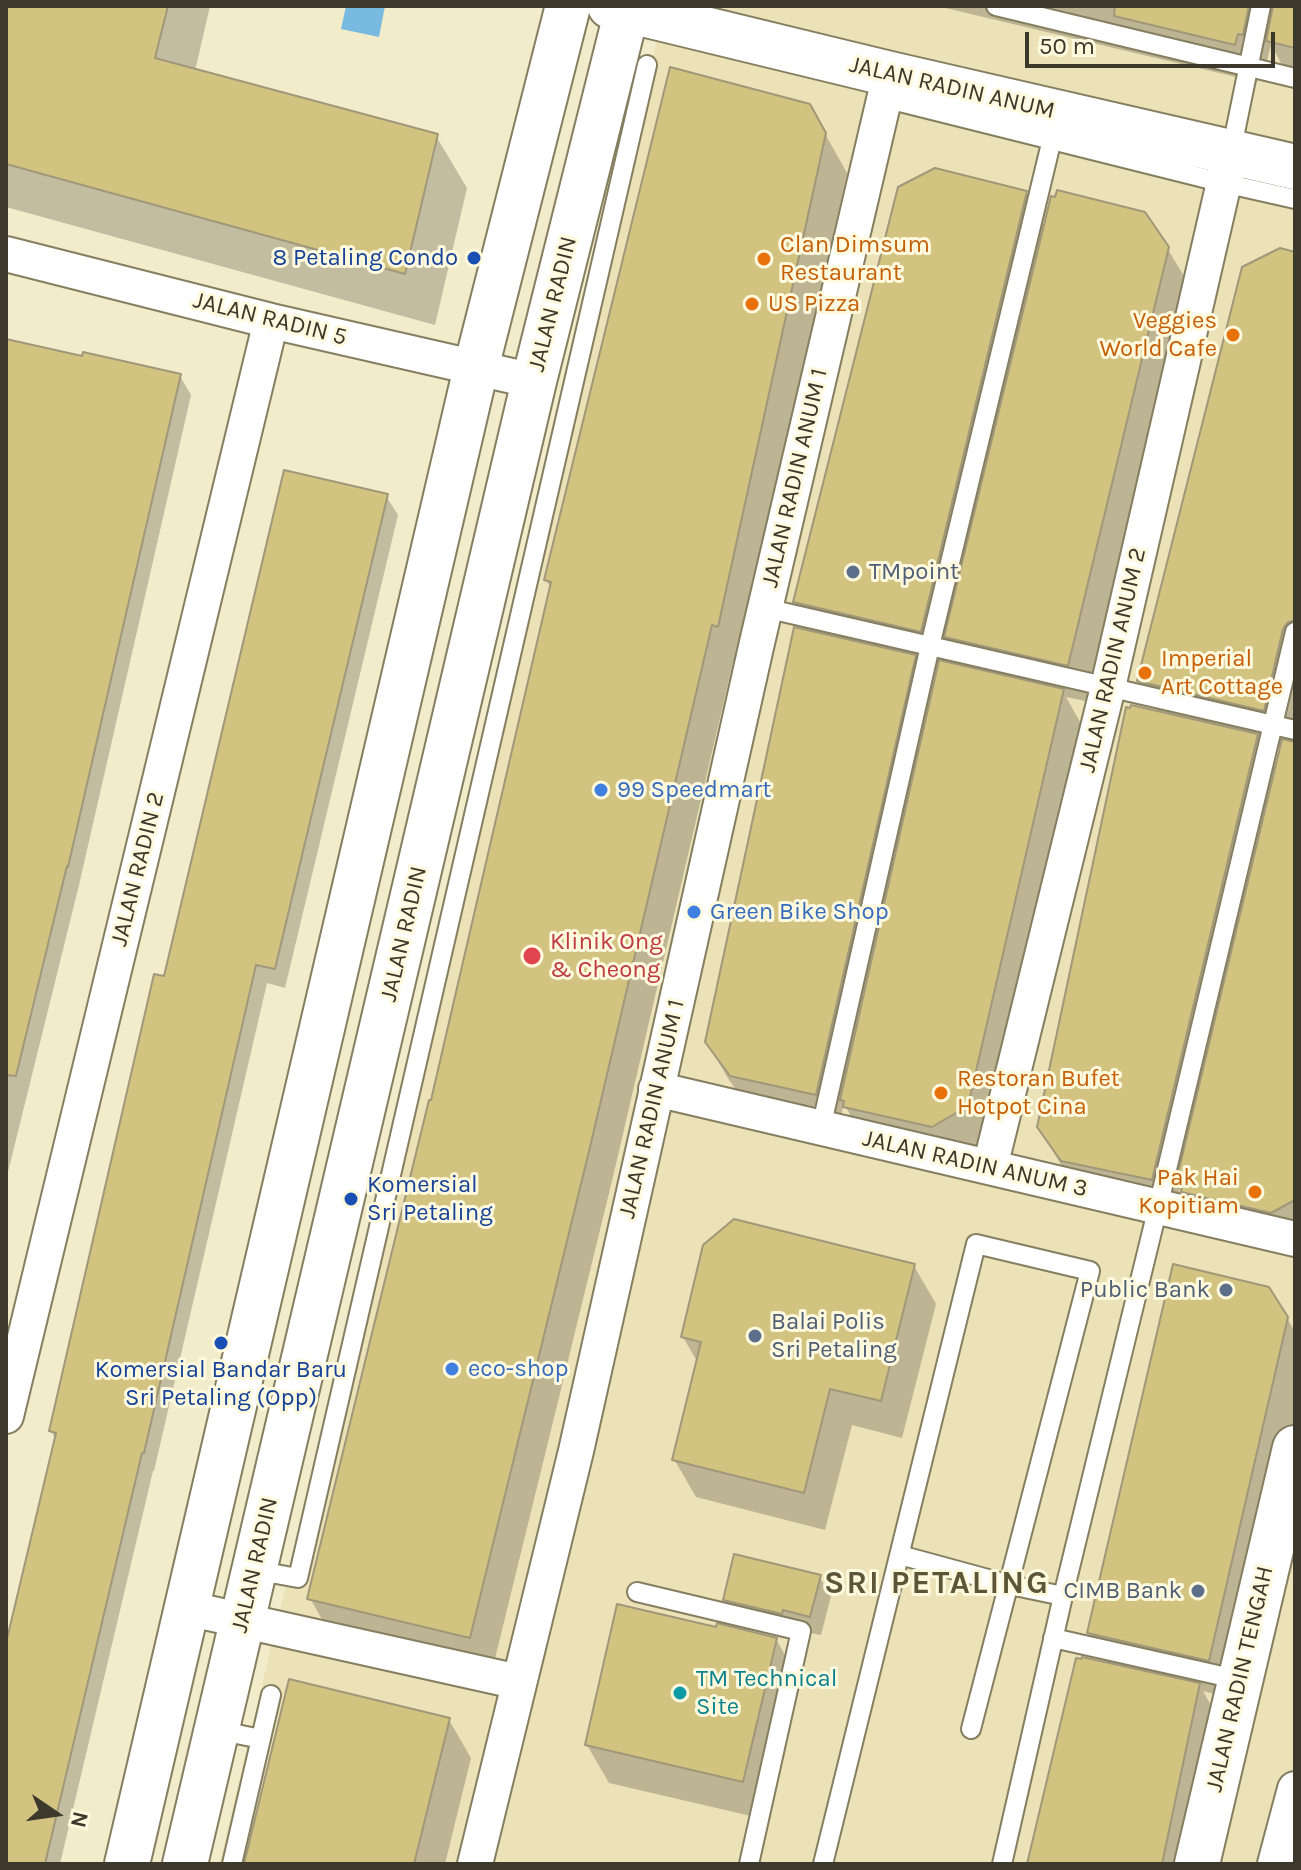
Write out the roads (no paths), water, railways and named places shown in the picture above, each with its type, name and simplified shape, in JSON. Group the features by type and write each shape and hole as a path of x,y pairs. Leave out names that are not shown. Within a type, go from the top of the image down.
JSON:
{"street":[{"path":"127,1864 476,368 568,6"},
{"name":"JALAN RADIN ANUM","path":"621,7 682,15 887,86 1228,168 1295,167"},
{"name":"JALAN RADIN","path":"185,1864 534,381 601,188 621,7"},
{"name":"JALAN RADIN ANUM 1","path":"475,1864 576,1451 765,608 887,86"},
{"name":"JALAN RADIN ANUM 2","path":"990,1167 1108,687 1228,168"},
{"name":"JALAN RADIN 5","path":"6,254 271,321 534,381"},
{"name":"JALAN RADIN 2","path":"6,1416 271,321"},
{"name":"JALAN RADIN ANUM 3","path":"656,1089 1295,1239"},
{"name":"JALAN RADIN TENGAH","path":"1197,1864 1295,1448"},
{"path":"186,1608 519,1682"},
{"path":"1275,1864 1295,1789"}],"lane":[{"path":"996,6 1295,78"},
{"path":"1228,168 1261,6"},
{"path":"254,1570 298,1578 601,188 647,65"},
{"path":"887,86 1052,139 1228,168 1295,199"},
{"path":"821,1128 930,646 1052,139"},
{"path":"765,608 1295,730"},
{"path":"1002,1864 1053,1638 1295,632"},
{"path":"823,1864 976,1244 1090,1271 971,1729"},
{"path":"900,1555 1063,1596"},
{"path":"637,1592 801,1631 749,1864"},
{"path":"1053,1638 1240,1680"},
{"path":"232,1864 271,1695"},
{"path":"217,1730 261,1739"}],"water":[{"path":"346,6 385,6 379,37 341,29"}],"place":[{"name":"8 Petaling Condo","path":"474,258"},
{"name":"Clan Dimsum Restaurant","path":"764,259"},
{"name":"US Pizza","path":"752,304"},
{"name":"Veggies World Cafe","path":"1233,335"},
{"name":"TMpoint","path":"853,572"},
{"name":"Imperial Art Cottage","path":"1145,673"},
{"name":"99 Speedmart","path":"601,790"},
{"name":"Green Bike Shop","path":"694,912"},
{"name":"Klinik Ong & Cheong","path":"532,956"},
{"name":"Restoran Bufet Hotpot Cina","path":"941,1093"},
{"name":"Pak Hai Kopitiam","path":"1255,1192"},
{"name":"Komersial Sri Petaling","path":"351,1199"},
{"name":"Public Bank","path":"1226,1290"},
{"name":"Balai Polis Sri Petaling","path":"755,1336"},
{"name":"Komersial Bandar Baru Sri Petaling (Opp)","path":"221,1343"},
{"name":"eco-shop","path":"452,1369"},
{"name":"CIMB Bank","path":"1198,1591"},
{"name":"TM Technical Site","path":"680,1693"}],"district":[{"name":"SRI PETALING","path":"937,1584"}]}
